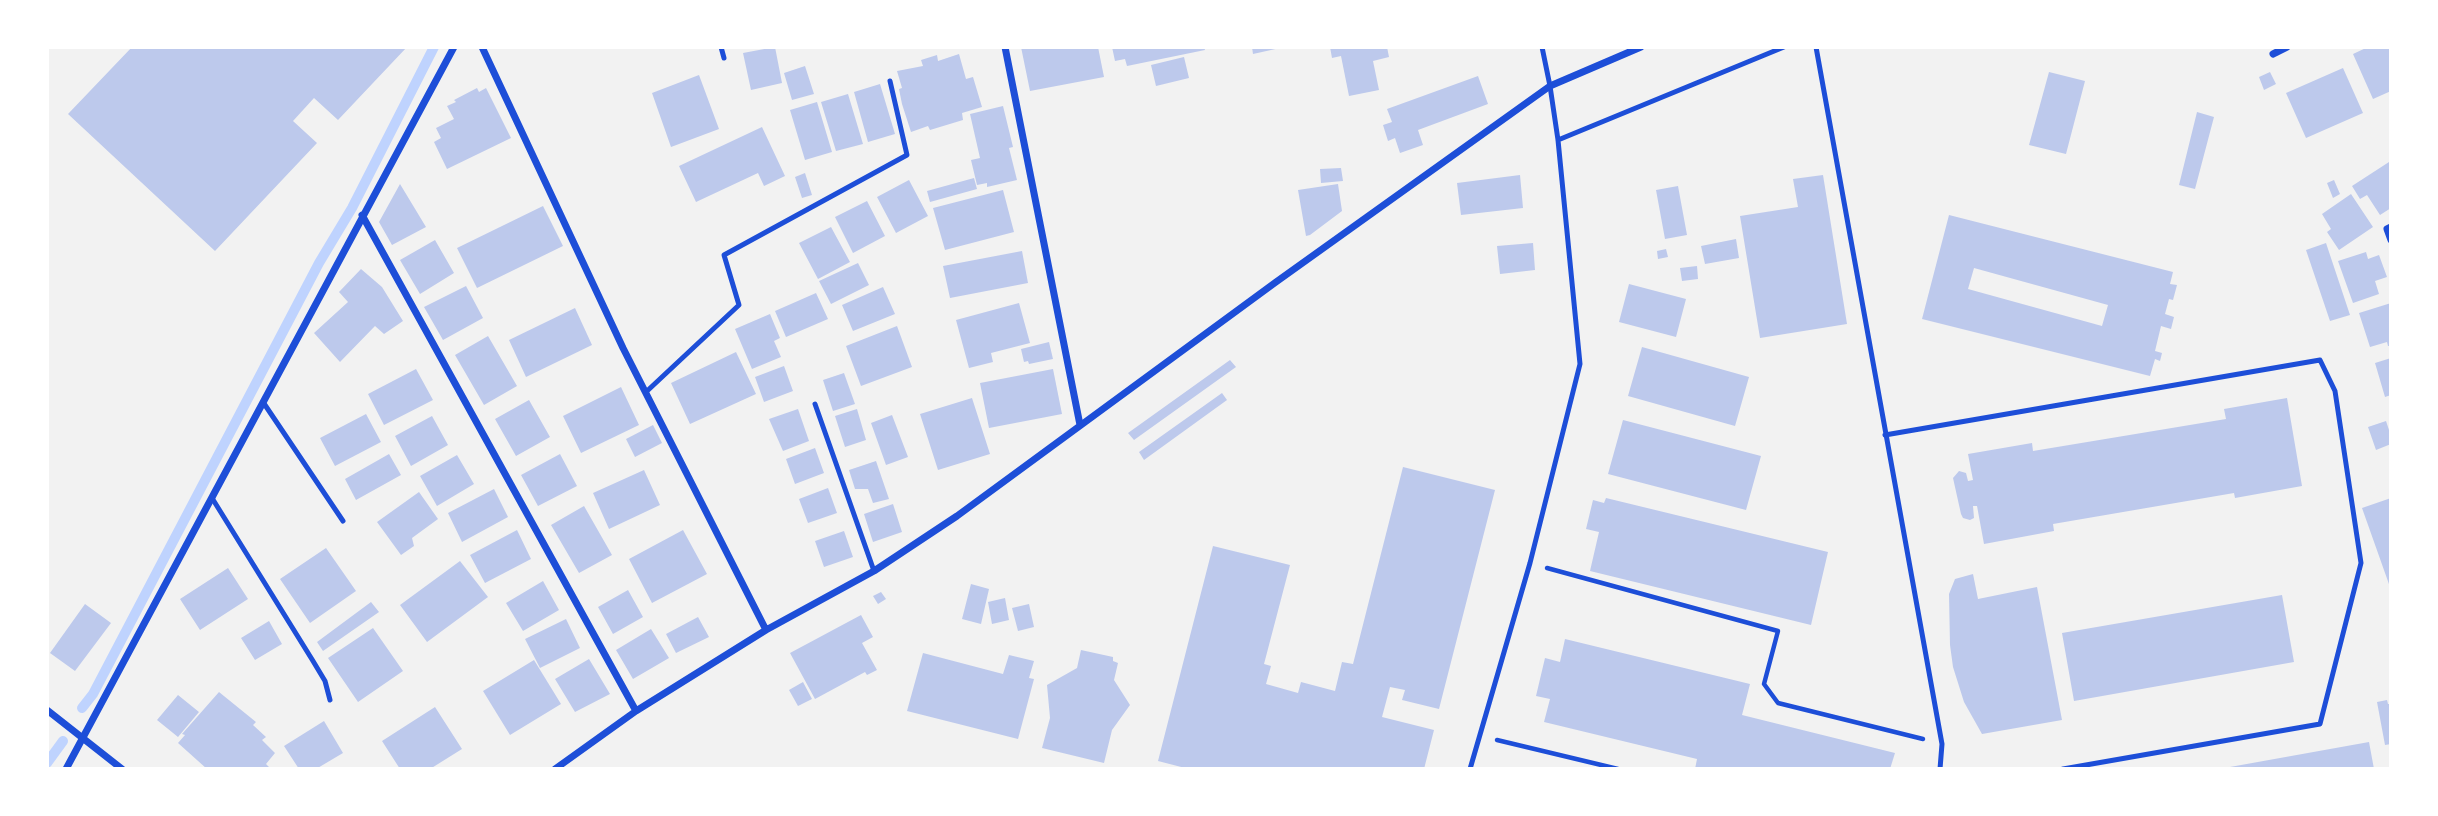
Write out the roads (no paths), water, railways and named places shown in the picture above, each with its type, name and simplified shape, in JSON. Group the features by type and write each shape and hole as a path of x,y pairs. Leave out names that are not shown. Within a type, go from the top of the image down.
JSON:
{"street":[{"path":"66,769 454,47"},
{"path":"482,47 646,392 766,630"},
{"path":"1005,47 1080,425"},
{"path":"555,769 636,711 766,630 874,570 957,516 1550,86 1642,47"},
{"path":"2273,54 2287,47"},
{"path":"362,215 636,711"},
{"path":"2391,227 2387,229 2391,240"},
{"path":"47,710 122,769"}],"lane":[{"path":"721,47 724,58"},
{"path":"1470,769 1530,563 1580,364 1558,140 1542,47"},
{"path":"1558,140 1784,47"},
{"path":"1816,47 1942,744 1940,769"},
{"path":"646,392 739,304 724,255 907,155 890,81"},
{"path":"1885,435 2320,360 2335,391 2361,563 2320,724 2063,769"},
{"path":"263,402 343,521"},
{"path":"815,404 874,570"},
{"path":"212,498 325,681 330,700"}],"waterway":[{"path":"82,708 93,694 319,263 352,208 434,47"},
{"path":"47,763 63,741"}]}
